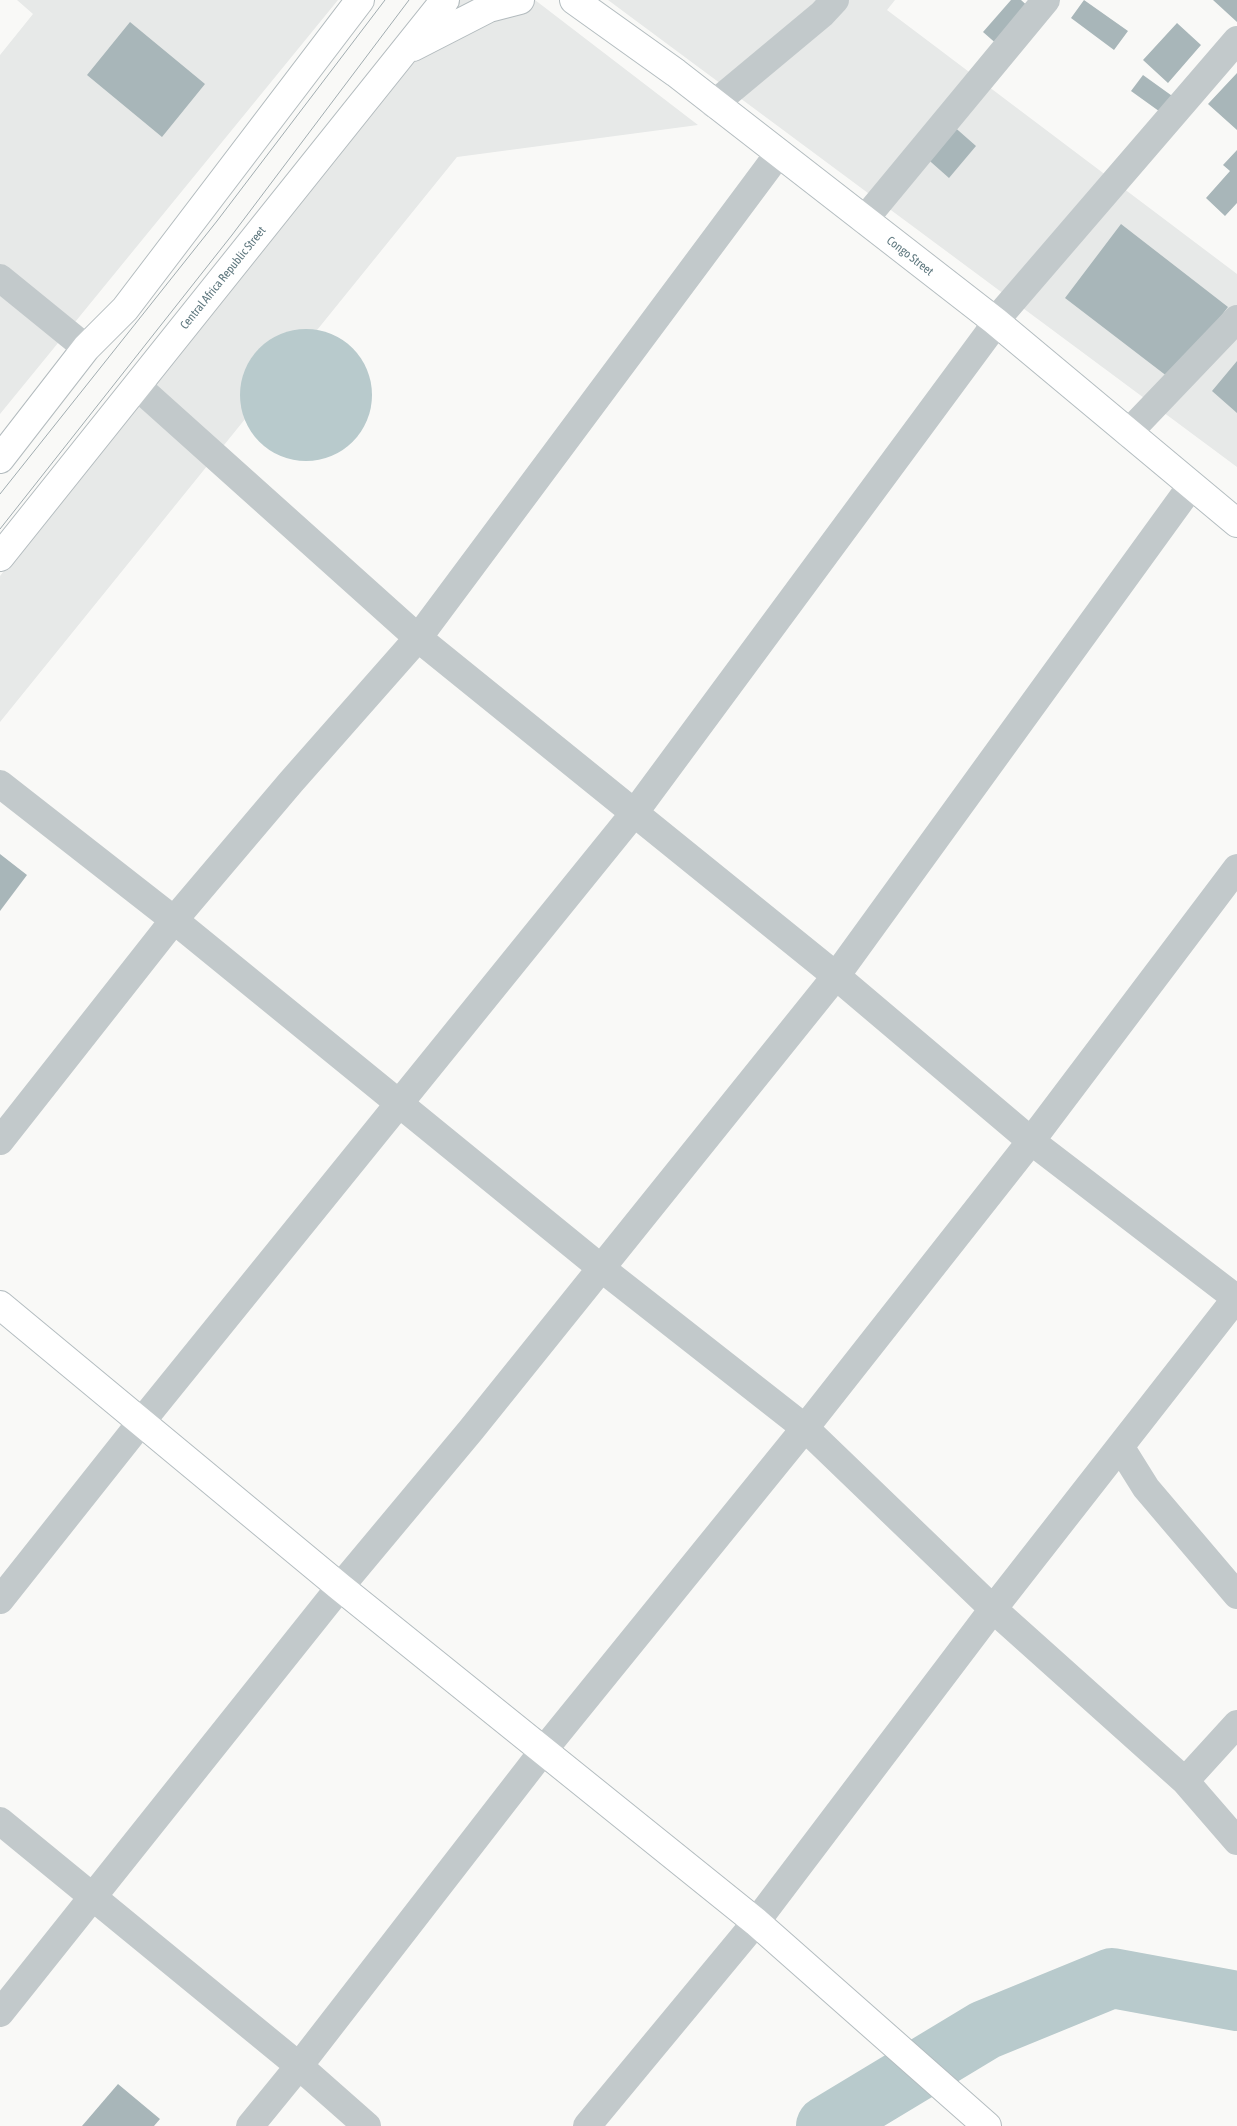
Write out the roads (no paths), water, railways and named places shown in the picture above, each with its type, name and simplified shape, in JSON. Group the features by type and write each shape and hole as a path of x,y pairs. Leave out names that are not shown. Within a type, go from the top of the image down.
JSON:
{"main road":[{"path":"0,459 86,348 124,309 360,0"},
{"name":"Central Africa Republic Street","path":"0,556 445,0"},
{"path":"400,54 489,8 520,0"},
{"name":"Congo Street","path":"574,0 676,73 995,321 1128,434 1237,523"},
{"path":"0,1305 340,1587 756,1922 971,2116"}],"street":[{"path":"714,104 822,14 835,0"},
{"path":"864,220 1046,0"},
{"path":"0,1600 142,1421 635,812 988,334 995,321 1237,40"},
{"path":"0,1141 174,920 297,775 418,638 780,153"},
{"path":"0,278 86,348"},
{"path":"1128,434 1237,319"},
{"path":"137,386 418,638 836,976 1031,1141 1237,1298 993,1609 756,1922 587,2126"},
{"path":"0,2013 91,1896 340,1587 471,1430 836,976 1192,486"},
{"path":"0,784 174,920 601,1268 805,1428 993,1609 1185,1781 1237,1841"},
{"path":"250,2126 299,2066 543,1750 805,1428 1031,1141 1237,868"},
{"path":"1121,1448 1146,1488 1237,1595"},
{"path":"1185,1781 1237,1724"},
{"path":"0,1821 299,2066 367,2126"}],"waterway":[{"path":"826,2126 985,2030 1112,1978 1237,2001"}],"tram line":[{"path":"0,494 217,221 385,0"},
{"path":"0,529 232,235 409,0"}]}
